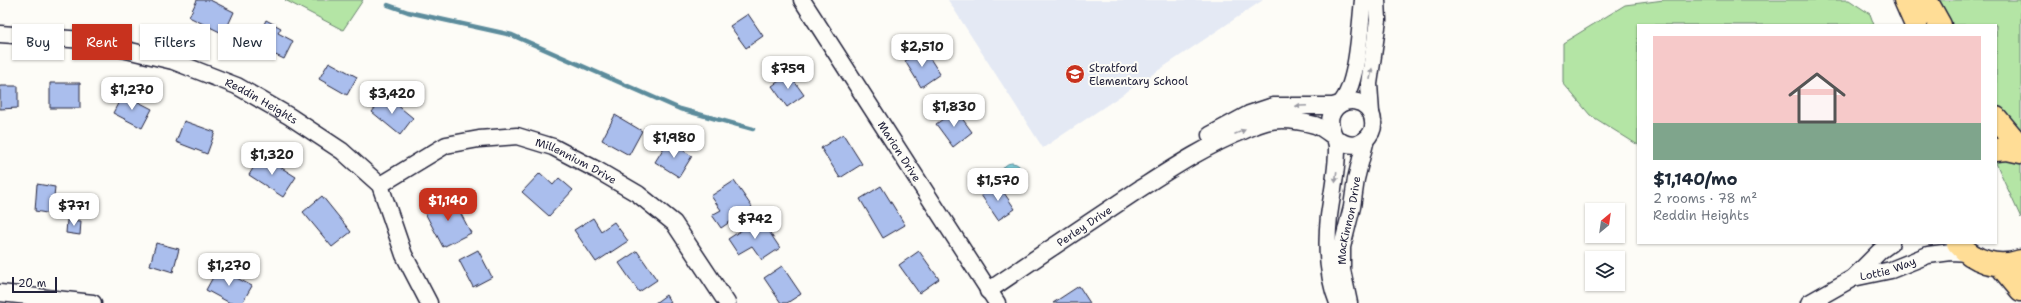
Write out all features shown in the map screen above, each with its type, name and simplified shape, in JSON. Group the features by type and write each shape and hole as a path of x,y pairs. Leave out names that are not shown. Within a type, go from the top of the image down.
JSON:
{"highway":[{"path":"1905,0 1916,24"},
{"path":"1926,0 1939,24"},
{"path":"1997,119 2021,148"},
{"path":"1997,150 2007,149 2021,152"},
{"path":"1964,248 1978,259 2000,265 2021,262"},
{"path":"2000,265 2021,290"}],"street":[{"name":"Marion Drive","path":"802,0 992,297"},
{"path":"1363,0 1356,64 1346,98 1335,109 1330,122 1335,139 1353,144 1366,139 1373,127 1369,84 1378,20 1377,0"},
{"name":"Reddin Heights","path":"0,34 84,40 123,47 174,61 237,86 289,116 342,151 380,185 404,255 428,303"},
{"path":"1340,104 1354,101 1361,103 1371,113"},
{"name":"Perley Drive","path":"992,297 1180,162 1212,133 1249,114 1272,106 1332,106 1340,104"},
{"name":"Perley Drive","path":"1180,162 1220,140 1266,121 1296,121 1317,126 1335,139"},
{"name":"Millennium Drive","path":"380,185 446,145 478,139 517,136 553,147 638,194 674,224 726,303"},
{"name":"MacKinnon Drive","path":"1335,139 1338,146 1336,173 1329,216 1327,246 1331,285 1338,303"},
{"name":"MacKinnon Drive","path":"1349,303 1342,270 1342,247 1366,139"},
{"name":"Lottie Way","path":"1809,303 1853,278 1880,251 1890,244"},
{"name":"Lottie Way","path":"1853,278 1891,270 1928,256 1964,248"},
{"path":"0,293 93,303"}],"shaded area":[{"name":"Stratford Elementary School","path":"948,0 1263,0 1043,148"}],"green space":[{"path":"285,0 363,0 343,30"},
{"path":"1664,0 1849,0 1870,14 1874,24 1637,24 1637,144 1590,115 1563,83 1563,43 1625,5"},
{"path":"1921,0 2021,0 2021,218 1997,165 1997,24 1932,24"}],"water":[{"path":"1012,163 1019,166 1022,173 1019,180 1012,183 1005,180 1002,173 1005,166"}],"building":[{"path":"197,0 210,0 234,12 229,24 218,24 218,31 210,27 210,24 203,24 189,17"},
{"path":"748,14 763,36 746,48 730,26"},
{"path":"266,20 274,24 264,24"},
{"path":"276,25 281,28 278,33 293,41 284,59 276,55"},
{"path":"924,49 940,74 921,87 905,61"},
{"path":"329,62 357,77 347,95 319,79"},
{"path":"789,74 804,95 787,107 772,86"},
{"path":"50,83 80,83 80,108 50,108"},
{"path":"0,86 18,86 18,108 0,109"},
{"path":"123,94 152,109 142,128 113,113"},
{"path":"385,95 413,118 400,135 372,112"},
{"path":"956,110 972,132 953,147 936,124"},
{"path":"615,115 642,131 629,155 602,140"},
{"path":"184,121 215,132 207,154 176,142"},
{"path":"843,134 862,164 840,178 821,148"},
{"path":"668,141 692,156 679,177 655,162"},
{"path":"261,155 296,177 283,197 249,175"},
{"path":"540,173 553,185 559,178 573,190 549,216 522,192"},
{"path":"734,181 752,207 721,228 712,215 721,210 711,196"},
{"path":"37,184 55,187 52,214 35,211"},
{"path":"998,184 1015,209 998,220 981,195"},
{"path":"881,186 905,225 883,238 860,199"},
{"path":"322,196 351,232 332,247 303,212"},
{"path":"452,197 471,233 443,247 424,211"},
{"path":"593,218 601,231 614,222 628,241 596,262 574,230"},
{"path":"760,218 780,248 762,260 752,246 738,254 728,239"},
{"path":"67,220 81,221 80,235 66,233"},
{"path":"156,243 179,249 173,272 150,265"},
{"path":"478,250 492,277 473,287 459,260"},
{"path":"637,251 657,280 639,292 619,263"},
{"path":"919,251 939,279 919,293 899,265"},
{"path":"782,266 801,294 787,303 781,303 764,278"},
{"path":"218,268 252,286 242,303 230,303 206,290"},
{"path":"1079,286 1090,303 1053,303"},
{"path":"666,295 671,303 655,303"}],"waterway":[{"path":"388,5 408,12 512,35 680,109 753,129"}],"place":[{"name":"Stratford Elementary School","path":"1075,74"}]}
